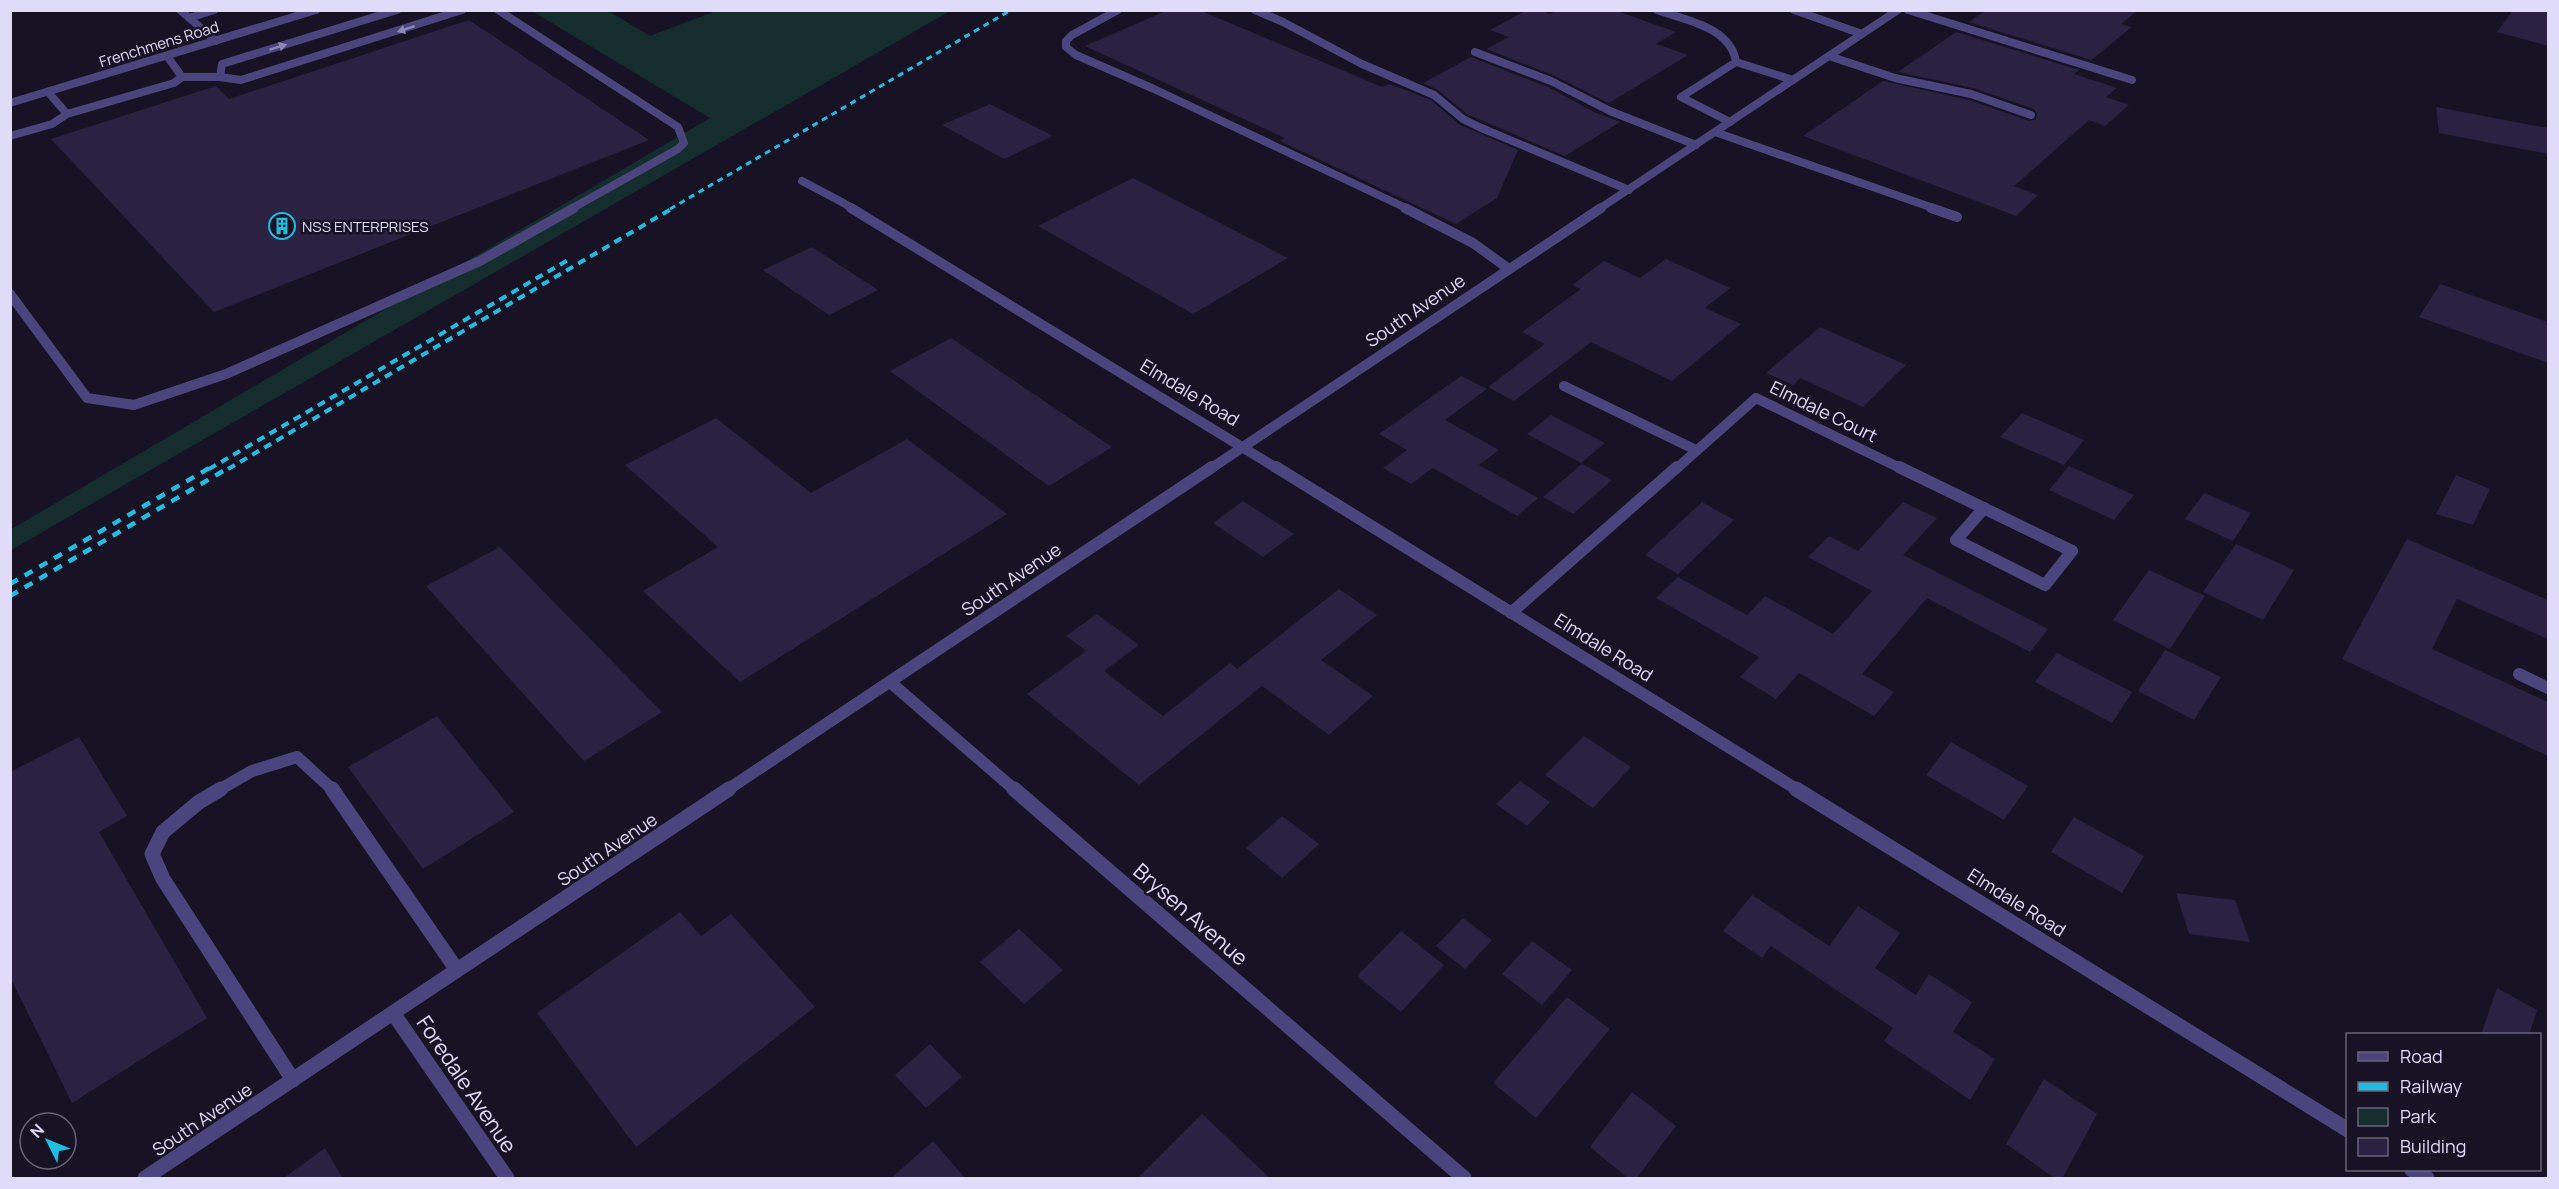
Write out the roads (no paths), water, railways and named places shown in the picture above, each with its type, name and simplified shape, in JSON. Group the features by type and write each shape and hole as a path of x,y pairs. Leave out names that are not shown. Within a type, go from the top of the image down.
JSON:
{"street":[{"path":"180,10 216,41"},
{"path":"189,18 214,10"},
{"name":"Frenchmens Road","path":"10,103 316,10"},
{"path":"220,77 222,64 397,10"},
{"path":"10,136 52,124 67,114 174,83 182,77 220,77 241,80 462,10"},
{"path":"10,294 87,398 134,405 226,374 480,261 678,149 684,143 678,127 498,10"},
{"path":"1118,10 1072,35 1066,41 1066,47 1076,55 1154,89 1441,225 1473,243 1509,269"},
{"path":"1255,10 1283,22 1362,64 1434,95 1463,119 1479,127 1629,190"},
{"path":"1657,10 1721,35 1731,43 1737,53 1736,62"},
{"path":"1794,10 1862,34"},
{"name":"South Avenue","path":"145,1179 1898,10"},
{"path":"1908,10 2132,80"},
{"path":"1475,52 1551,81 1610,111 1696,145"},
{"path":"167,56 182,77"},
{"path":"1829,56 1906,80 1971,94 2031,115"},
{"path":"1730,122 1681,97 1736,62 1793,80"},
{"path":"48,92 67,114"},
{"path":"1715,132 1957,217"},
{"name":"Elmdale Road","path":"802,181 838,200 1243,447 2346,1129"},
{"path":"1564,386 1696,450"},
{"name":"Elmdale Court","path":"1511,613 1756,398 1984,508 2072,551 2045,585 1956,540 1984,508"},
{"path":"2518,674 2548,688"},
{"name":"Brysen Avenue","path":"890,681 1464,1179"},
{"path":"293,1080 163,879 152,854 163,832 199,802 252,771 297,757 334,791 457,970"},
{"name":"Foredale Avenue","path":"393,1013 507,1179"},
{"path":"2414,1171 2427,1179"}],"railway":[{"path":"670,209 1011,10"},
{"path":"228,469 673,208"},
{"path":"209,469 568,260"},
{"path":"10,584 211,467"},
{"path":"10,596 230,467"}],"place":[{"name":"NSS ENTERPRISES","path":"282,226"}]}
